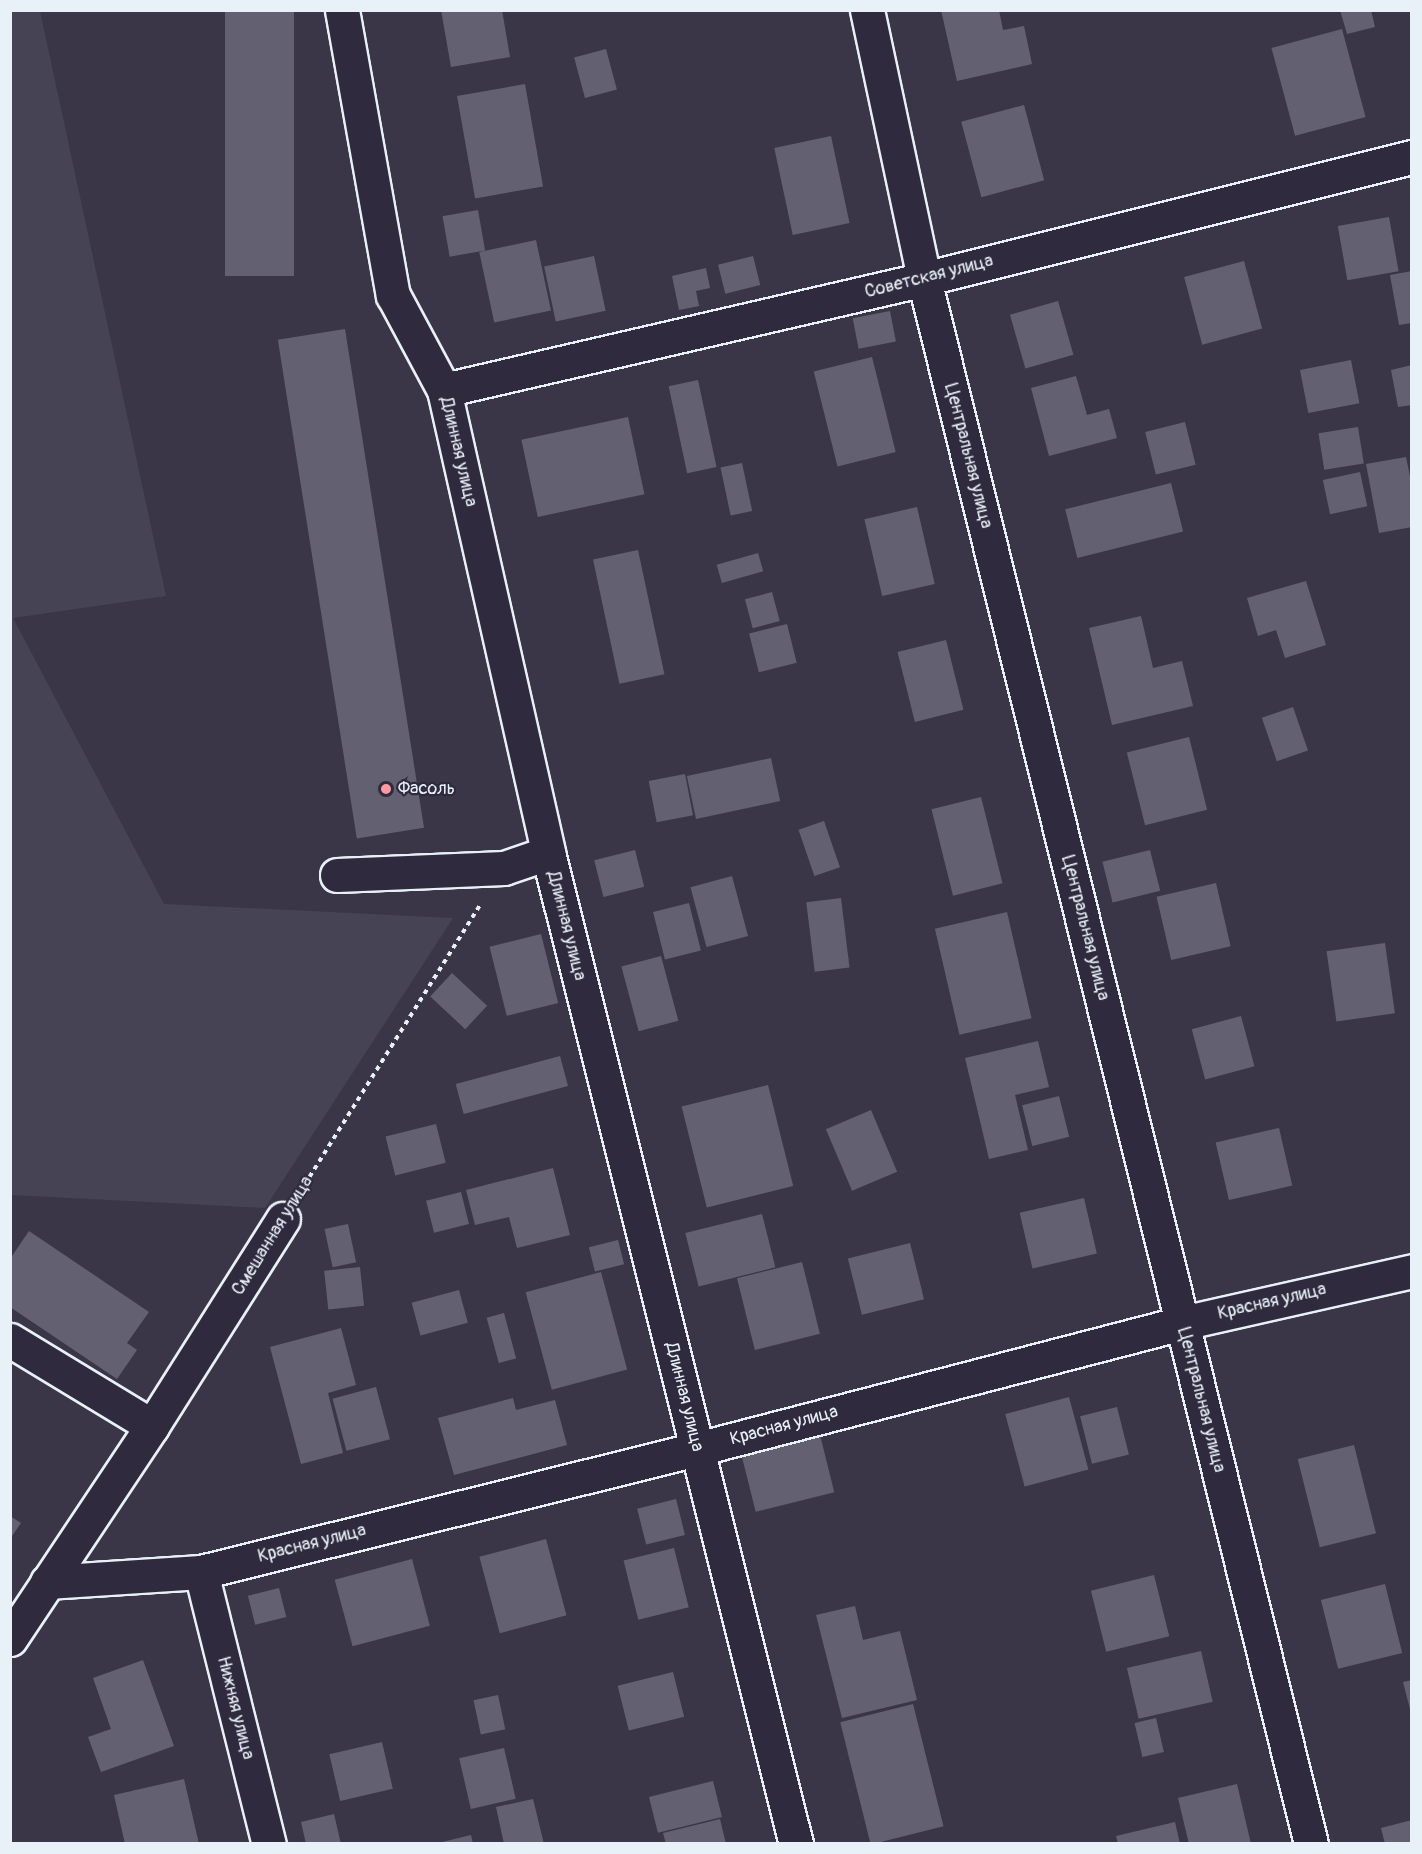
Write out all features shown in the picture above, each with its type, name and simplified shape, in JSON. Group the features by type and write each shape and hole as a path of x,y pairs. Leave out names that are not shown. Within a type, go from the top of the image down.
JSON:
{"street":[{"name":"Длинная улица","path":"342,10 393,295 444,390 548,853 796,1844"},
{"name":"Центральная улица","path":"867,10 924,279 1311,1844"},
{"name":"Советская улица","path":"444,390 924,279 1412,157"},
{"path":"337,875 504,868 548,853"},
{"name":"Смешанная улица","path":"10,1639 152,1426 283,1219"},
{"name":"Красная улица","path":"47,1582 201,1572 697,1449 1182,1323 1412,1271"},
{"path":"10,1340 152,1426"},
{"name":"Нижняя улица","path":"201,1572 269,1844"}],"path":[{"name":"Смешанная улица","path":"283,1219 504,868"}],"shaded area":[{"path":"10,11 40,11 166,596 13,618 164,904 453,918 265,1208 11,1195"}],"building":[{"path":"225,10 294,10 294,276 225,276"},
{"path":"441,10 502,10 510,57 451,67"},
{"path":"941,10 999,10 1003,30 1024,26 1032,64 957,81"},
{"path":"1340,10 1371,10 1375,27 1347,34"},
{"path":"1342,29 1366,117 1295,136 1271,48"},
{"path":"606,49 617,90 585,98 574,58"},
{"path":"525,84 543,186 475,198 457,96"},
{"path":"1024,105 1044,180 981,197 961,122"},
{"path":"831,136 850,223 793,235 774,148"},
{"path":"478,210 485,250 450,257 443,216"},
{"path":"1389,217 1399,271 1347,280 1338,226"},
{"path":"536,240 551,310 494,322 479,252"},
{"path":"594,256 606,311 556,321 544,267"},
{"path":"753,256 760,285 725,294 718,265"},
{"path":"1244,261 1262,329 1202,345 1184,277"},
{"path":"706,268 710,288 696,291 699,306 679,310 672,276"},
{"path":"1412,271 1412,323 1399,325 1390,275"},
{"path":"1058,301 1073,355 1025,369 1010,315"},
{"path":"890,311 896,341 859,349 853,318"},
{"path":"345,329 424,828 357,838 278,340"},
{"path":"872,357 896,452 837,467 814,372"},
{"path":"1351,360 1359,403 1308,413 1300,370"},
{"path":"1412,365 1412,405 1398,407 1391,370"},
{"path":"1076,376 1087,415 1109,409 1117,438 1049,456 1031,388"},
{"path":"698,380 717,467 687,473 669,386"},
{"path":"628,417 644,494 538,517 521,440"},
{"path":"1185,422 1196,465 1156,475 1145,432"},
{"path":"1358,427 1364,464 1324,470 1318,433"},
{"path":"1406,457 1412,486 1412,527 1379,533 1366,464"},
{"path":"742,463 752,511 731,516 720,468"},
{"path":"1360,472 1367,506 1330,514 1323,480"},
{"path":"1171,483 1183,532 1077,558 1065,509"},
{"path":"917,507 935,584 882,596 864,519"},
{"path":"638,550 664,674 619,684 593,560"},
{"path":"758,553 763,571 722,583 717,565"},
{"path":"1306,581 1326,645 1285,658 1276,630 1258,636 1247,598"},
{"path":"772,592 780,621 753,628 745,599"},
{"path":"1141,616 1153,668 1182,661 1193,706 1112,725 1089,628"},
{"path":"787,624 797,663 759,672 749,633"},
{"path":"946,640 963,710 915,722 897,652"},
{"path":"1293,707 1308,750 1277,761 1262,718"},
{"path":"1189,737 1207,810 1145,825 1127,752"},
{"path":"771,758 780,801 696,819 687,776"},
{"path":"685,774 693,815 657,822 649,781"},
{"path":"981,797 1003,883 953,896 932,809"},
{"path":"824,821 840,867 814,876 798,830"},
{"path":"635,850 644,887 603,897 594,860"},
{"path":"1150,850 1160,891 1113,903 1102,862"},
{"path":"732,876 748,936 707,947 690,887"},
{"path":"1216,883 1231,946 1171,960 1157,897"},
{"path":"841,898 850,967 815,972 806,902"},
{"path":"689,903 701,951 665,959 653,912"},
{"path":"1007,912 1032,1018 959,1035 935,929"},
{"path":"541,934 558,1003 507,1016 490,947"},
{"path":"1385,943 1395,1013 1336,1022 1327,951"},
{"path":"661,956 678,1021 639,1031 621,967"},
{"path":"452,973 487,1006 465,1029 430,996"},
{"path":"1241,1016 1254,1066 1205,1079 1192,1029"},
{"path":"1038,1041 1049,1087 1015,1095 1028,1150 989,1159 965,1058"},
{"path":"560,1056 568,1086 464,1114 456,1084"},
{"path":"768,1085 793,1186 707,1207 682,1107"},
{"path":"1059,1096 1069,1137 1032,1146 1022,1105"},
{"path":"871,1110 897,1172 852,1191 826,1129"},
{"path":"436,1124 446,1163 395,1175 386,1137"},
{"path":"1279,1128 1292,1185 1229,1200 1216,1143"},
{"path":"553,1168 570,1235 517,1248 509,1217 475,1225 466,1190"},
{"path":"461,1192 469,1224 434,1233 426,1201"},
{"path":"1084,1198 1097,1254 1033,1268 1020,1213"},
{"path":"762,1214 775,1267 699,1286 685,1233"},
{"path":"348,1224 356,1262 333,1267 325,1229"},
{"path":"29,1231 149,1312 127,1343 137,1350 117,1379 10,1307 10,1259"},
{"path":"618,1240 624,1264 595,1272 589,1247"},
{"path":"910,1243 924,1299 862,1315 848,1258"},
{"path":"802,1262 820,1334 755,1350 737,1278"},
{"path":"360,1267 364,1306 328,1310 324,1271"},
{"path":"601,1272 627,1370 552,1390 526,1292"},
{"path":"459,1290 468,1323 420,1336 412,1303"},
{"path":"504,1313 516,1358 499,1363 487,1318"},
{"path":"341,1328 356,1385 328,1393 343,1453 301,1464 270,1347"},
{"path":"376,1387 390,1439 347,1451 333,1399"},
{"path":"1069,1397 1088,1469 1025,1487 1005,1414"},
{"path":"513,1398 516,1410 555,1400 567,1445 454,1475 438,1418"},
{"path":"1117,1407 1129,1455 1092,1464 1080,1416"},
{"path":"820,1435 834,1492 756,1512 741,1455"},
{"path":"1354,1445 1376,1533 1320,1547 1298,1459"},
{"path":"676,1499 685,1535 646,1545 637,1509"},
{"path":"10,1516 21,1523 10,1539"},
{"path":"546,1539 566,1615 500,1633 479,1557"},
{"path":"674,1548 689,1607 638,1620 624,1561"},
{"path":"412,1559 430,1626 353,1646 335,1580"},
{"path":"1154,1575 1169,1636 1106,1652 1091,1591"},
{"path":"1385,1584 1402,1653 1338,1669 1321,1600"},
{"path":"279,1588 286,1617 255,1625 248,1596"},
{"path":"855,1606 863,1640 900,1631 917,1700 842,1718 816,1615"},
{"path":"1201,1651 1213,1702 1139,1719 1127,1668"},
{"path":"143,1660 174,1746 101,1772 88,1737 111,1729 93,1678"},
{"path":"673,1672 684,1717 629,1730 618,1686"},
{"path":"1412,1680 1412,1713 1411,1713 1403,1682"},
{"path":"498,1695 505,1729 481,1734 474,1700"},
{"path":"913,1704 943,1826 871,1844 840,1722"},
{"path":"1156,1718 1164,1752 1142,1757 1135,1723"},
{"path":"382,1742 393,1789 340,1801 329,1754"},
{"path":"504,1748 516,1799 471,1809 459,1758"},
{"path":"184,1779 199,1844 125,1844 114,1795"},
{"path":"713,1781 722,1817 658,1833 649,1797"},
{"path":"1237,1784 1251,1844 1189,1844 1178,1798"},
{"path":"533,1799 544,1844 504,1844 496,1807"},
{"path":"334,1814 341,1844 306,1844 301,1822"},
{"path":"720,1819 726,1844 666,1844 663,1833"},
{"path":"1412,1820 1412,1844 1385,1844 1381,1828"},
{"path":"1175,1822 1180,1844 1118,1844 1116,1836"},
{"path":"471,1835 473,1844 438,1844 438,1843"}],"place":[{"name":"Фасоль","path":"386,789"}]}
